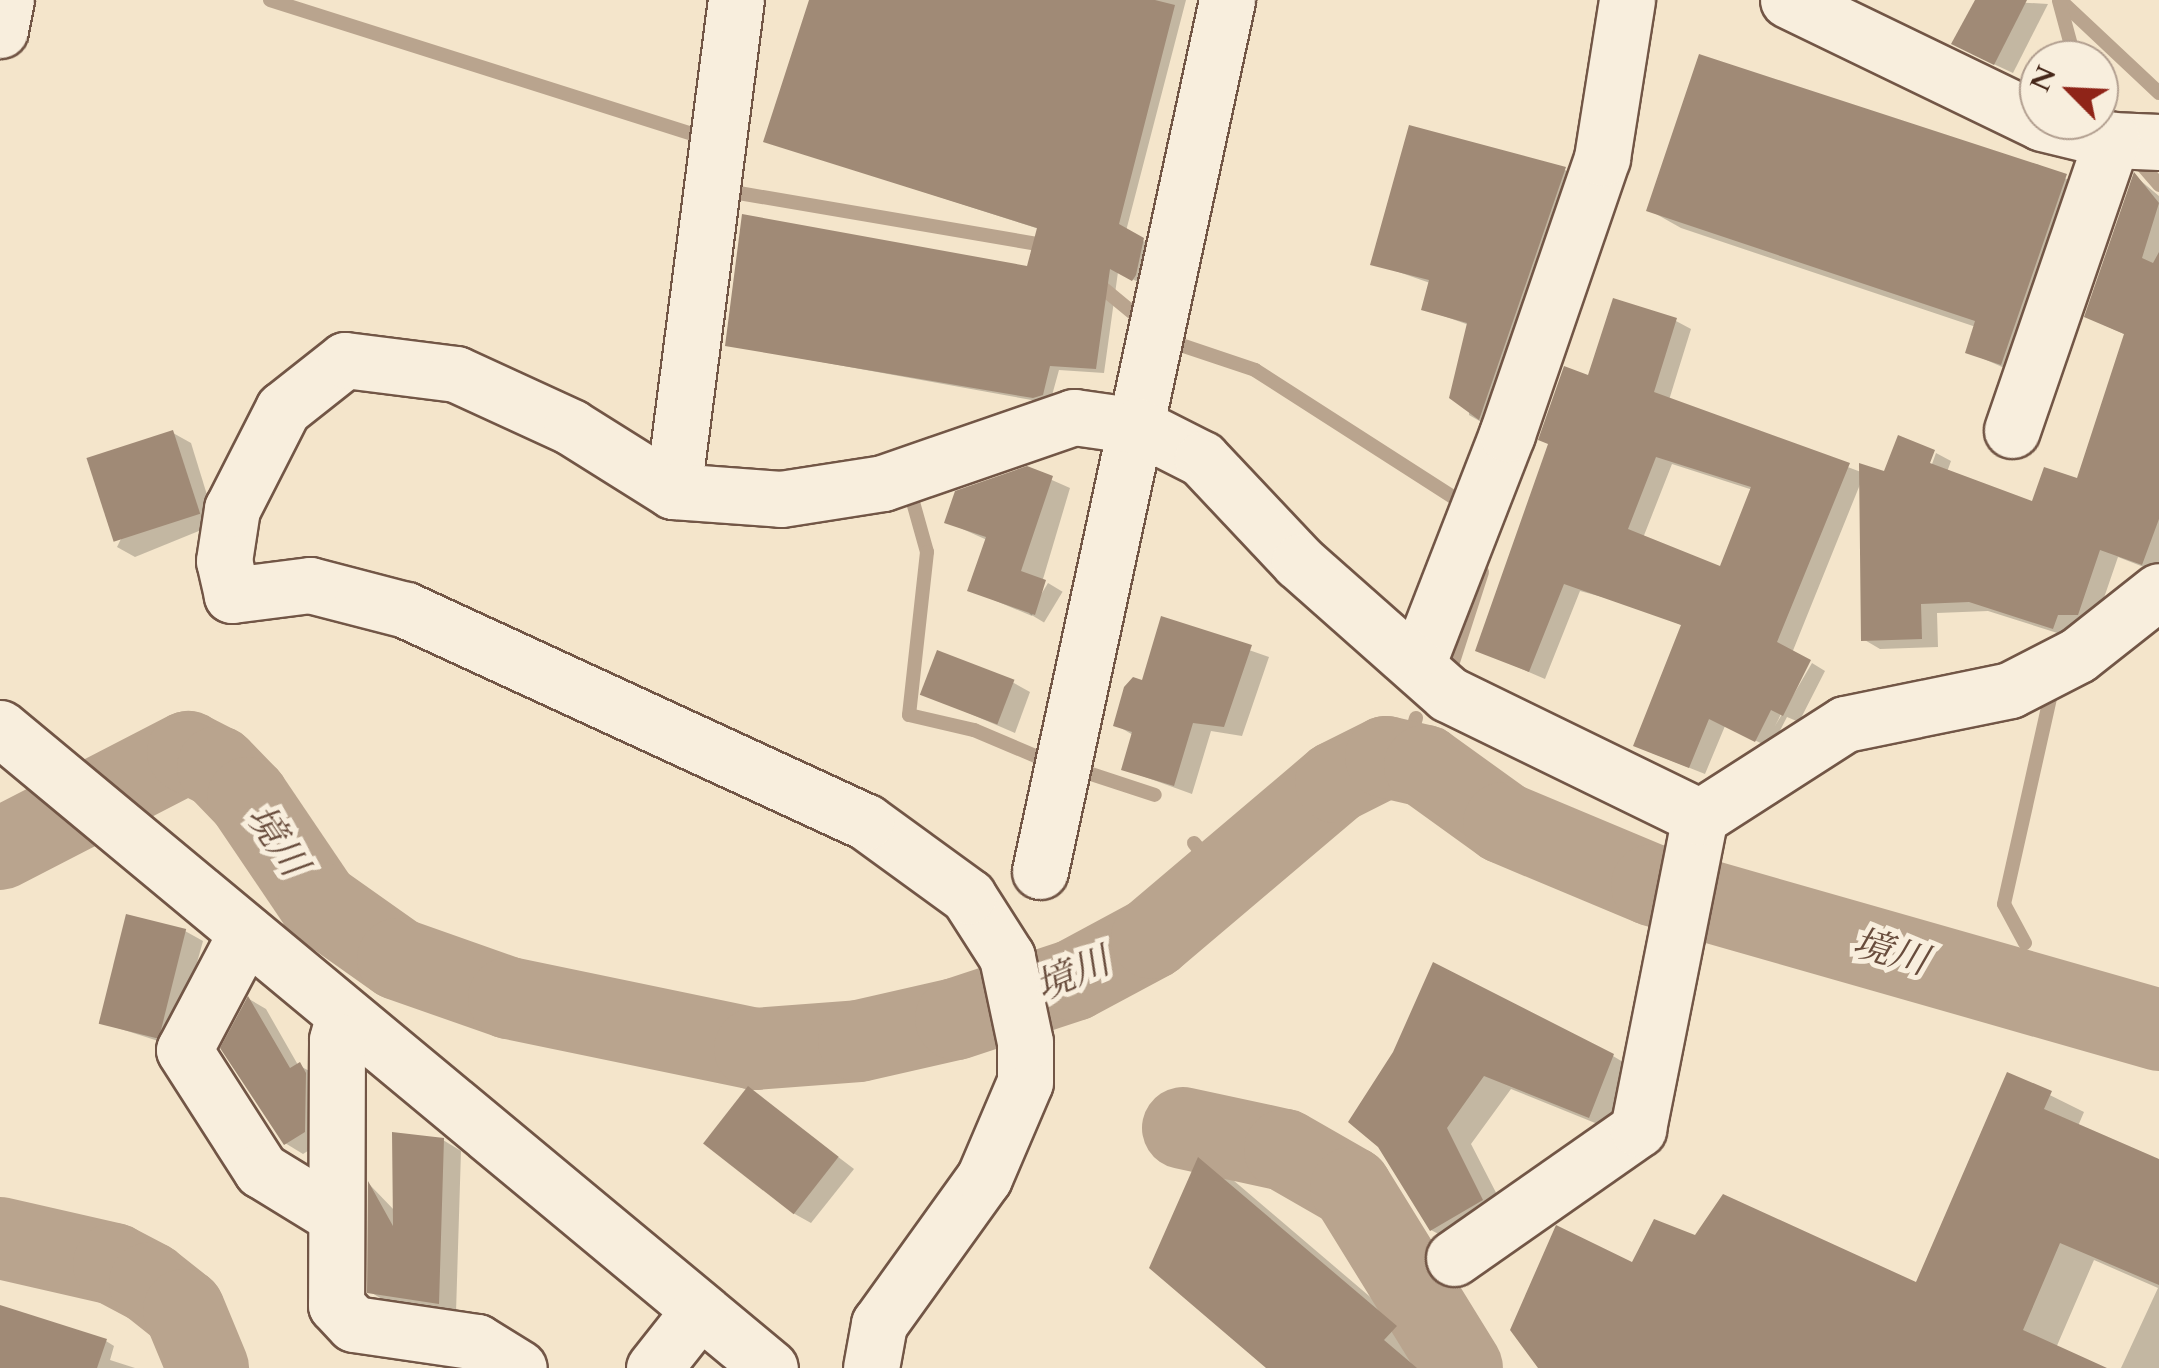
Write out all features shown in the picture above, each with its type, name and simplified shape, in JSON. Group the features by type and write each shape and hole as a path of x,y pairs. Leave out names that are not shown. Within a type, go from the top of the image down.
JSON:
{"street":[{"path":"0,30 6,0"},
{"path":"674,491 736,0"},
{"path":"1040,871 1227,0"},
{"path":"1417,665 1508,434 1602,158 1627,0"},
{"path":"1788,0 2042,122 2136,141 2012,430"},
{"path":"871,1368 879,1324 984,1178 1008,1131 1025,1082 1025,1042 1007,958 989,923 935,868 866,822 406,610 310,584 232,595 224,562 232,509 282,410 345,360 456,374 572,428 674,491 781,499 883,483 1074,417 1137,426 1202,459 1311,574 1482,715 1698,828"},
{"path":"1454,1258 1638,1128 1698,828 1845,724 2010,690 2078,655 2159,591"},
{"path":"0,728 770,1368"},
{"path":"246,933 184,1050 261,1170 336,1216"},
{"path":"344,1016 336,1040 336,1304 354,1324 477,1342 519,1368"},
{"path":"654,1368 699,1311"}],"building":[{"path":"809,0 1155,0 1175,5 1119,224 1144,238 1136,275 1132,281 1110,269 1096,369 1050,366 1043,395 1033,398 725,346 742,214 1027,266 1037,228 763,142"},
{"path":"1975,0 2027,0 1994,65 1951,44"},
{"path":"1699,54 2067,174 2001,365 1965,353 1975,321 1646,211"},
{"path":"1409,125 1566,167 1479,420 1449,398 1467,323 1421,310 1429,280 1370,265"},
{"path":"2134,172 2159,203 2142,258 2153,263 2159,252 2159,519 2142,565 2100,550 2078,615 2058,615 2053,629 1969,602 1921,604 1922,639 1861,641 1859,463 1884,471 1898,435 1935,450 1930,463 2032,501 2044,467 2077,478 2124,334 2084,317"},
{"path":"1613,298 1677,318 1654,392 1850,463 1777,642 1811,660 1783,716 1771,710 1755,742 1709,719 1689,768 1633,746 1681,625 1564,584 1529,672 1475,651 1548,444 1538,440 1564,366 1588,375","holes":["1656,457 1751,487 1720,566 1628,529"]},
{"path":"173,430 200,514 114,542 86,458"},
{"path":"1027,466 1053,476 1021,571 1046,580 1035,615 967,591 986,537 944,523 955,491"},
{"path":"1161,616 1252,645 1224,727 1193,723 1174,786 1121,770 1132,732 1113,726 1124,687 1133,677 1142,680"},
{"path":"937,650 1014,680 997,725 920,695"},
{"path":"126,914 186,929 159,1039 99,1024"},
{"path":"1433,962 1614,1054 1589,1118 1484,1076 1447,1128 1483,1200 1430,1231 1378,1147 1348,1122 1393,1052"},
{"path":"248,996 290,1068 300,1062 306,1073 305,1132 284,1145 220,1048"},
{"path":"2007,1072 2052,1091 2044,1109 2159,1159 2159,1285 2060,1243 2023,1330 2107,1368 1538,1368 1510,1330 1556,1225 1632,1262 1654,1219 1695,1235 1723,1194 1916,1282"},
{"path":"748,1086 839,1157 794,1214 703,1144"},
{"path":"392,1132 444,1138 439,1304 367,1293 368,1181 393,1226"},
{"path":"1198,1157 1397,1326 1384,1340 1417,1368 1266,1368 1149,1268"},
{"path":"0,1305 107,1339 97,1368 0,1368"}],"waterway":[{"path":"270,0 708,139"},
{"path":"2060,0 2159,93"},
{"path":"2059,1 2070,40"},
{"path":"2135,157 2159,185"},
{"path":"734,183 733,192 1048,246"},
{"path":"1093,280 1145,323"},
{"path":"1166,340 1255,370 1468,507"},
{"path":"911,495 927,552 909,715 974,730 1052,763"},
{"path":"1451,668 1482,572"},
{"path":"2025,943 2004,904 2051,694"},
{"path":"1403,761 1416,718"},
{"name":"境川","path":"0,849 188,752 218,767 248,798 319,903 398,959 509,998 755,1049 859,1041 956,1019 1074,980 1152,938 1336,782 1386,757 1425,766 1504,823 1652,885 2159,1030"},
{"path":"1073,768 1155,795"},
{"path":"1194,843 1225,881"},
{"name":"境川","path":"1183,1128 1285,1150 1351,1188 1462,1368"},
{"name":"境川","path":"0,1238 114,1264 150,1283 184,1310 208,1368"}]}
